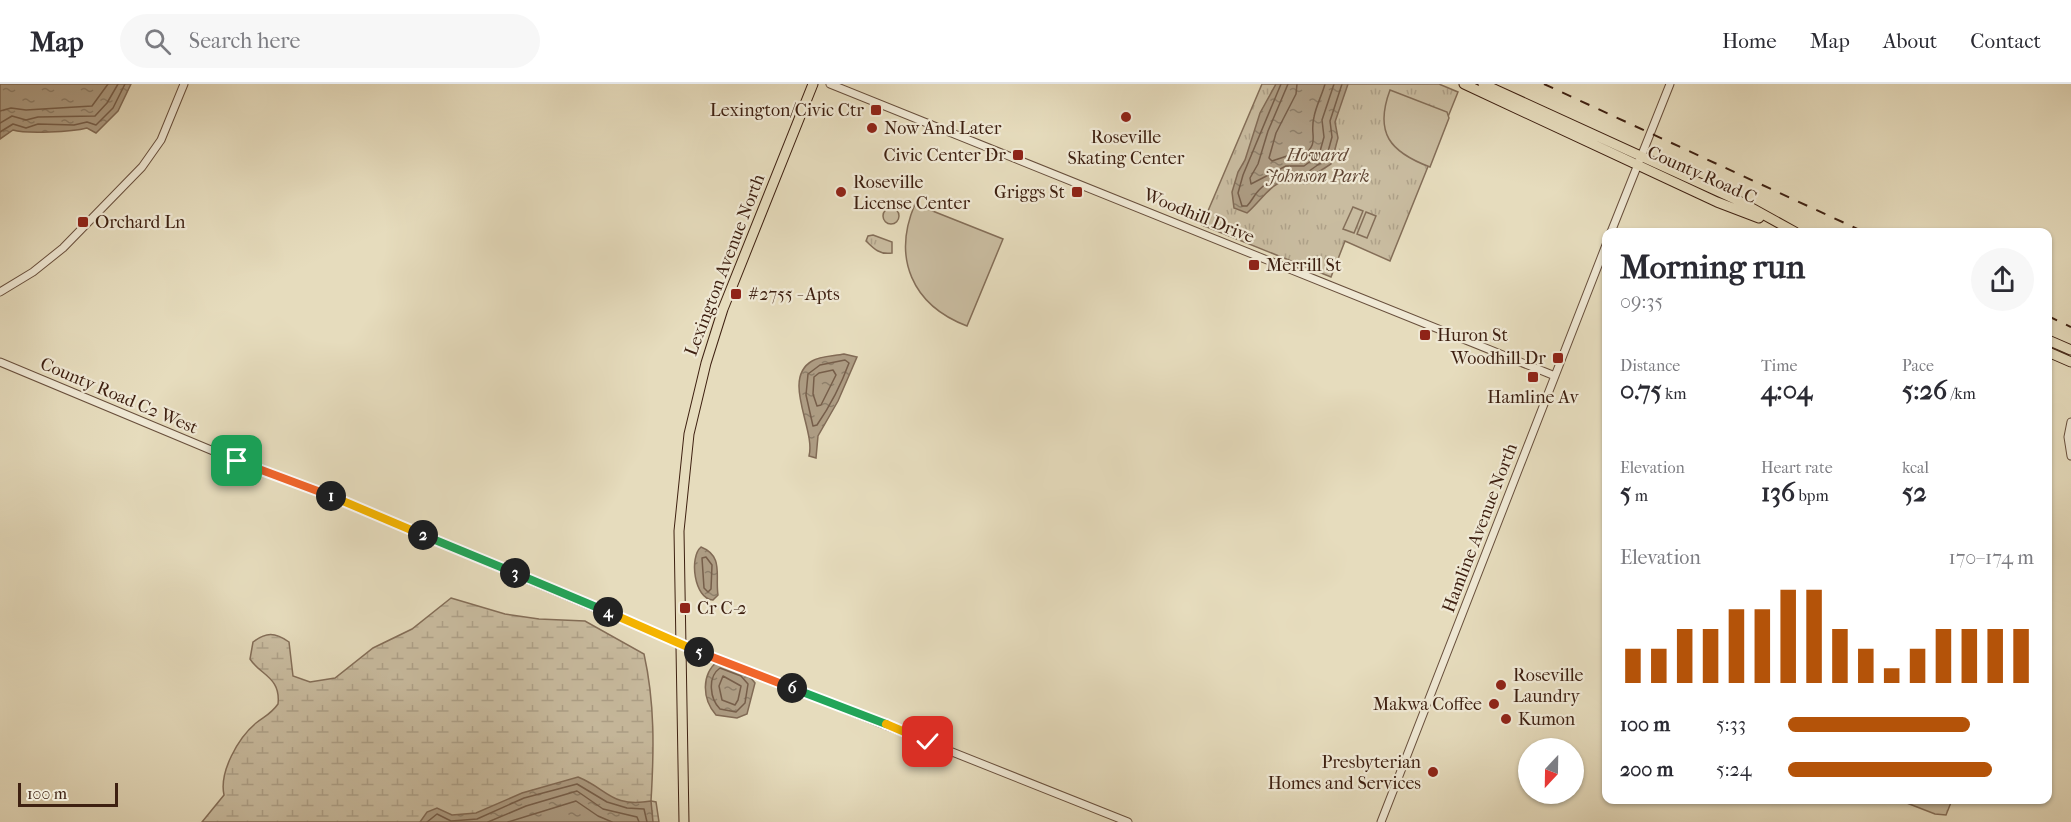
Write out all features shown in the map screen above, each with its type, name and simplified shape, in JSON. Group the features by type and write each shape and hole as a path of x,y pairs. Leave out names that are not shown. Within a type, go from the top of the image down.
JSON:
{"main road":[{"name":"Lexington Avenue North","path":"684,822 681,494 696,398 723,309 813,84"},
{"name":"County Road C","path":"1464,84 1639,161"},
{"name":"County Road C","path":"1483,84 1729,207 1786,228"},
{"path":"2052,342 2071,350"},
{"path":"2052,354 2071,362"}],"street":[{"path":"0,292 33,272 63,249 142,167 161,140 184,84"},
{"name":"Woodhill Drive","path":"830,84 1555,376"},
{"path":"1613,228 1670,84"},
{"name":"Hamline Avenue North","path":"1381,822 1602,255"},
{"name":"County Road C2 West","path":"0,362 230,458 319,492 681,644 1128,822"},
{"path":"2071,422 2068,437 2071,456"}],"green space":[{"name":"Howard Johnson Park","path":"1262,84 1439,84 1458,92 1390,261 1345,241 1331,277 1202,225"},
{"path":"1390,90 1447,112 1449,118 1430,167 1405,155 1389,139 1384,118"},
{"path":"915,204 1003,239 967,326 932,306 920,292 912,277 907,261 906,243 908,224"},
{"path":"1353,207 1363,211 1354,233 1343,229"},
{"path":"891,208 897,210 899,216 897,222 891,224 885,222 883,216 885,210"},
{"path":"1366,212 1376,216 1367,238 1357,234"},
{"path":"873,235 892,242 892,253 881,252 869,244 866,241 868,236"},
{"path":"451,598 505,614 539,619 585,621 644,654 653,727 651,801 656,802 659,822 202,822 224,795 224,776 237,746 249,729 278,704 278,695 273,682 250,659 253,642 266,635 279,636 289,642 293,676 310,682 335,678 373,648 412,629"},
{"path":"1909,804 1950,804 1946,815 1935,814"}],"water":[{"path":"0,84 131,84 118,111 96,133 87,128 49,132 13,130 0,139"},
{"path":"1276,84 1348,84 1335,122 1338,138 1331,164 1306,180 1295,179 1278,183 1247,213 1234,208 1232,192 1260,113"},
{"path":"844,354 857,357 838,401 818,436 816,458 809,456 810,445 799,392 799,380 803,369 815,359"},
{"path":"701,547 708,551 716,561 718,595 713,600 701,593 695,577 695,559"},
{"path":"718,661 745,671 755,683 747,714 737,718 716,715 711,709 706,694 706,680 712,666"},
{"path":"578,777 618,800 651,801 653,822 420,822 427,812 437,808 452,815 476,813 522,793"}],"railway":[{"path":"1544,84 1855,228"},
{"path":"2052,318 2071,327"}],"place":[{"name":"Lexington/Civic Ctr","path":"876,110"},
{"name":"Roseville Skating Center","path":"1126,117"},
{"name":"Now And Later","path":"872,128"},
{"name":"Civic Center Dr","path":"1018,155"},
{"name":"Roseville License Center","path":"841,192"},
{"name":"Griggs St","path":"1077,192"},
{"name":"Orchard Ln","path":"83,222"},
{"name":"Merrill St","path":"1254,265"},
{"name":"#2755 - Apts","path":"736,294"},
{"name":"Huron St","path":"1425,335"},
{"name":"Woodhill Dr","path":"1558,358"},
{"name":"Hamline Av","path":"1533,377"},
{"name":"Cr C-2","path":"685,608"},
{"name":"Roseville Laundry","path":"1501,685"},
{"name":"Makwa Coffee","path":"1494,704"},
{"name":"Kumon","path":"1506,719"},
{"name":"Presbyterian Homes and Services","path":"1433,772"}],"route":[{"path":"237,461 319,492 681,644 928,742"}]}
